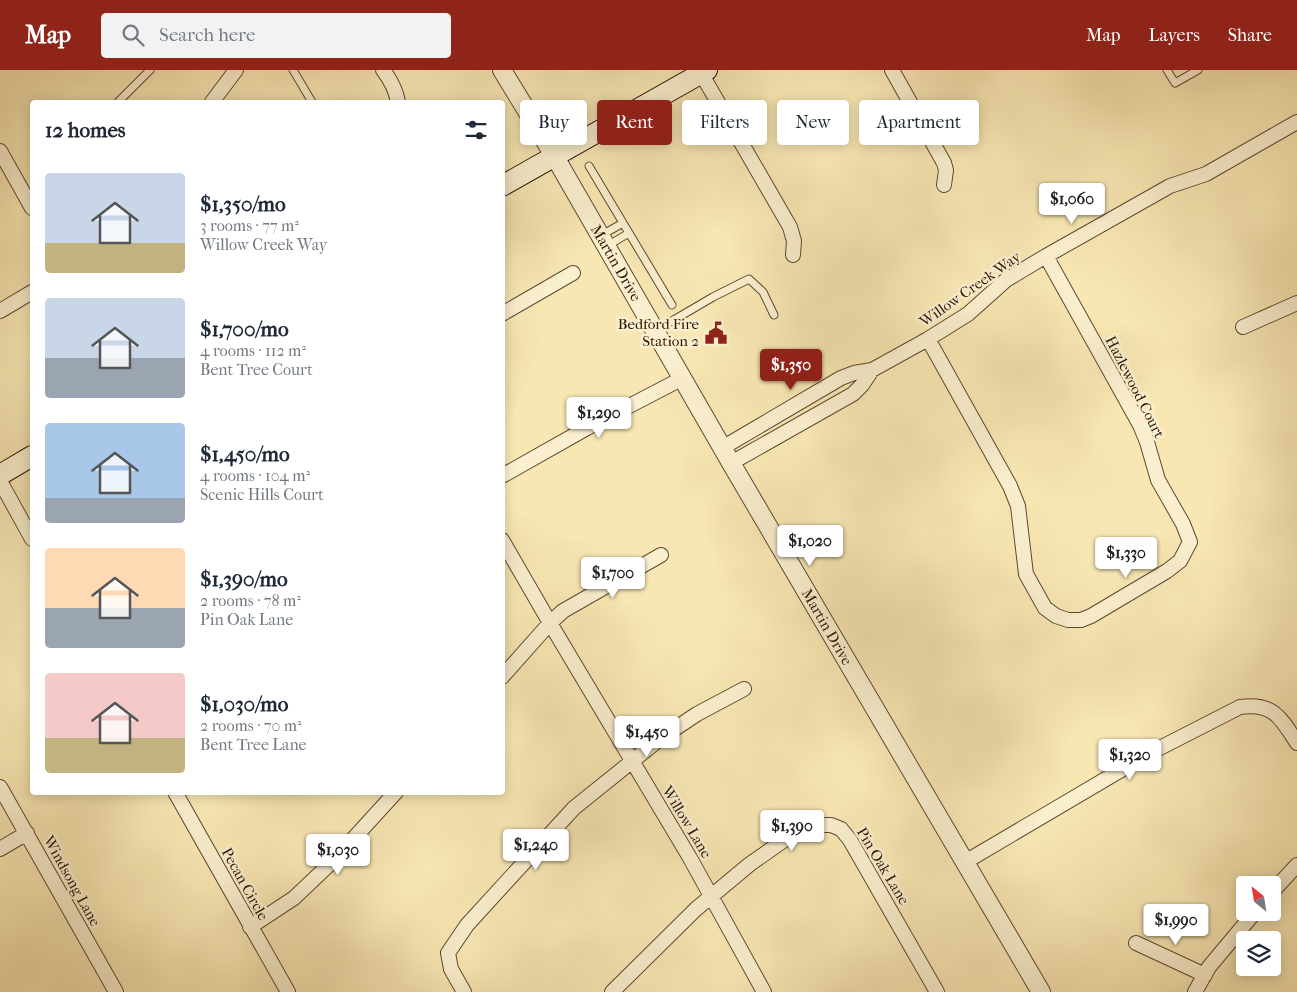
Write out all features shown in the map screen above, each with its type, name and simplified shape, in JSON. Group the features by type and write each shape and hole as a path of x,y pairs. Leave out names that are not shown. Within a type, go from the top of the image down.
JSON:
{"main road":[{"path":"505,184 704,72"},
{"path":"0,475 30,457"}],"street":[{"path":"214,100 236,70"},
{"path":"383,70 389,78 398,100"},
{"name":"Martin Drive","path":"502,70 1040,992"},
{"path":"892,70 944,163 946,170 944,185"},
{"path":"704,72 790,227 794,240 793,255"},
{"name":"Willow Creek Way","path":"722,448 840,378 872,370 928,339 968,314 1006,280 1046,256 1170,186 1206,174 1297,122"},
{"path":"0,151 30,204"},
{"name":"Hazlewood Court","path":"928,339 1010,486 1018,506 1026,574 1045,608 1056,616 1068,620 1081,620 1167,571 1180,561 1190,542 1158,480 1140,425 1046,256"},
{"path":"505,312 573,273"},
{"path":"0,311 30,293"},
{"path":"1243,326 1297,302"},
{"name":"Willow Creek Way","path":"731,463 853,394 872,370"},
{"path":"505,474 587,428 683,378"},
{"path":"0,481 30,535"},
{"name":"Willow Lane","path":"505,545 690,858 764,992"},
{"path":"505,674 563,611 661,555"},
{"path":"464,992 450,969 448,953 467,925 574,808 661,738 697,714 744,689"},
{"path":"965,862 1150,753 1240,707 1252,705 1263,707 1275,714 1282,720 1297,743"},
{"name":"Windsong Lane","path":"0,787 116,992"},
{"name":"Pecan Circle","path":"177,795 288,992"},
{"path":"250,927 294,898 334,860 393,795"},
{"name":"Pin Oak Lane","path":"612,992 711,896 750,864 790,836 811,825 831,825 841,829 850,840 937,992"},
{"path":"0,849 27,834"},
{"path":"1281,882 1297,865"},
{"path":"1195,992 1210,968 1248,921"},
{"path":"1136,944 1205,975"}],"lane":[{"path":"120,100 150,70"},
{"path":"293,70 311,100"},
{"path":"1167,70 1175,83 1198,70"},
{"path":"589,166 672,305"},
{"path":"603,241 623,223"},
{"path":"603,241 629,234"},
{"path":"655,331 713,296 749,279 763,292 774,315"}],"place":[{"name":"Bedford Fire Station 2","path":"716,333"}]}
